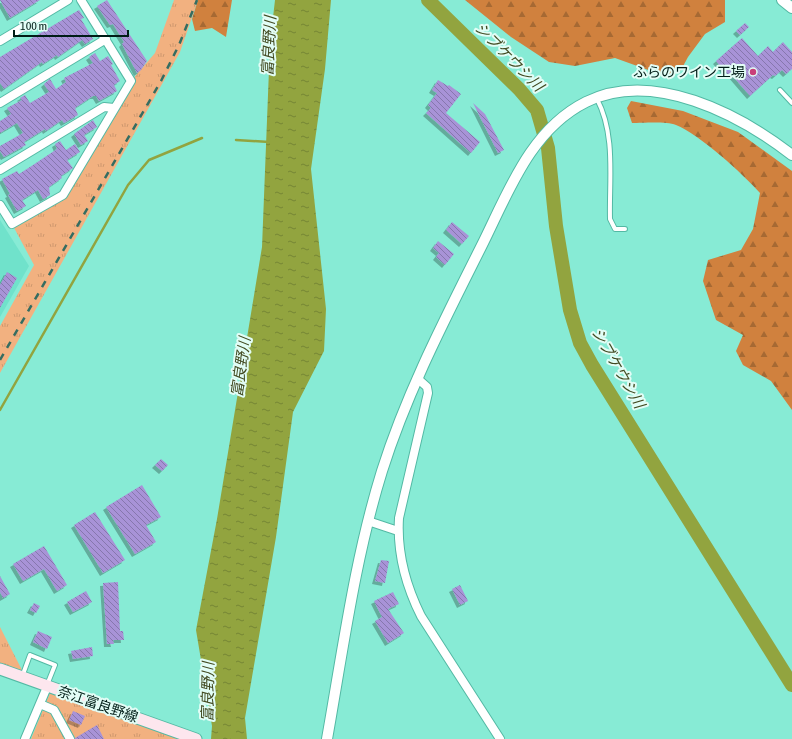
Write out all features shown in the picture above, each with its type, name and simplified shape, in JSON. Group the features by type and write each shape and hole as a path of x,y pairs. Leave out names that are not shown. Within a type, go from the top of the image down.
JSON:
{"main road":[{"name":"奈江富良野線","path":"0,669 196,739"}],"street":[{"path":"0,41 68,0"},
{"path":"0,205 12,224 63,195 131,81 81,0"},
{"path":"782,0 792,8"},
{"path":"0,103 106,39"},
{"path":"327,739 357,566 368,522 394,437 417,378 517,173 526,158 548,131 566,115 596,98 619,91 638,90 694,102 730,115 747,124 792,155"},
{"path":"0,170 104,107 114,108"},
{"path":"417,378 427,387 428,393 398,518 398,532 402,560 414,602 421,616 500,739"},
{"path":"368,522 398,532"},
{"path":"25,739 47,687"},
{"path":"40,704 54,710 70,739"}],"lane":[{"path":"780,90 792,103"},
{"path":"596,98 604,112 609,139 610,220 615,229 625,229"},
{"path":"22,677 30,655 55,665 47,687"}],"shaded area":[{"path":"0,220 29,266 0,317"}],"green space":[{"path":"174,0 198,0 180,52 0,373 0,326 34,265 12,224 63,195 131,81 155,53"},
{"path":"198,0 232,0 226,37 212,28 195,31 192,19"},
{"path":"465,0 725,0 725,22 705,34 688,57 681,70 665,76 615,58 575,66 549,62 511,37"},
{"path":"631,101 683,111 738,132 792,171 792,410 771,381 743,365 736,351 743,335 716,320 703,281 708,260 741,250 753,229 760,193 720,155 686,130 676,125 666,123 632,123 627,108"},
{"path":"0,627 23,672 0,664"},
{"path":"50,693 179,739 31,739"}],"water":[{"name":"富良野川","path":"275,0 331,0 325,69 311,169 326,309 324,351 293,412 276,537 245,718 247,739 211,739 212,726 196,630 217,519 262,247 270,44"}],"building":[{"path":"0,0 40,0 10,18"},
{"path":"107,0 147,61 137,73 122,44 124,42 113,24 110,25 97,6"},
{"path":"79,10 84,18 81,19 93,39 85,44 82,40 58,57 57,55 43,64 42,62 4,89 0,83 0,57"},
{"path":"745,23 749,27 740,35 736,31"},
{"path":"742,38 758,56 768,46 773,52 783,42 792,52 792,69 786,74 782,70 775,76 773,75 750,96 731,74 729,76 716,61"},
{"path":"95,53 100,61 108,56 113,64 111,65 120,81 114,85 117,91 99,101 96,96 93,96 75,108 78,115 64,123 62,120 46,131 45,129 24,142 26,145 4,157 0,151 0,146 23,133 17,123 0,133 0,121 11,114 7,108 22,100 20,98 25,95 30,103 49,92 44,84 50,79 56,89 66,82 64,78 93,63 89,57"},
{"path":"438,80 448,86 449,85 461,94 446,113 480,142 471,153 426,113 431,108 428,105 437,93 432,90"},
{"path":"473,103 485,114 504,150 498,153"},
{"path":"93,120 97,127 84,135 88,141 81,145 74,134"},
{"path":"60,141 66,150 75,144 80,152 67,160 73,168 49,187 50,195 43,199 38,190 22,200 26,206 17,211 8,195 10,194 2,179 17,171 19,174 33,165 57,149 55,144"},
{"path":"452,222 469,236 462,244 446,230"},
{"path":"438,241 454,254 445,265 436,257 439,253 433,248"},
{"path":"7,272 17,278 0,308 0,285"},
{"path":"161,459 168,465 162,471 155,465"},
{"path":"142,485 161,517 146,525 156,542 135,554 106,507"},
{"path":"95,512 125,560 103,573 74,525"},
{"path":"44,546 67,585 57,591 44,569 23,581 13,564"},
{"path":"381,560 389,561 385,583 375,581"},
{"path":"0,576 10,594 3,598 0,592"},
{"path":"118,582 120,631 123,631 124,640 113,640 114,644 107,644 103,583"},
{"path":"460,585 468,601 460,605 452,589"},
{"path":"86,591 92,602 73,612 67,602"},
{"path":"393,592 399,604 388,609 404,633 388,643 375,621 382,617 374,601"},
{"path":"34,603 40,606 36,613 30,610"},
{"path":"38,631 52,637 47,649 33,642"},
{"path":"92,647 93,656 73,659 71,651"},
{"path":"73,711 85,716 81,725 69,720"},
{"path":"97,725 104,739 75,739 75,738"}],"waterway":[{"name":"シブケウシ川","path":"428,0 519,89 537,110 548,148 556,226 570,310 580,343 592,365 792,685"},
{"path":"0,410 128,185 149,160 202,138"},
{"path":"236,140 269,142"}],"railway":[{"path":"0,360 161,81 179,45 197,0"}],"place":[{"name":"ふらのワイン工場","path":"753,72"}]}
